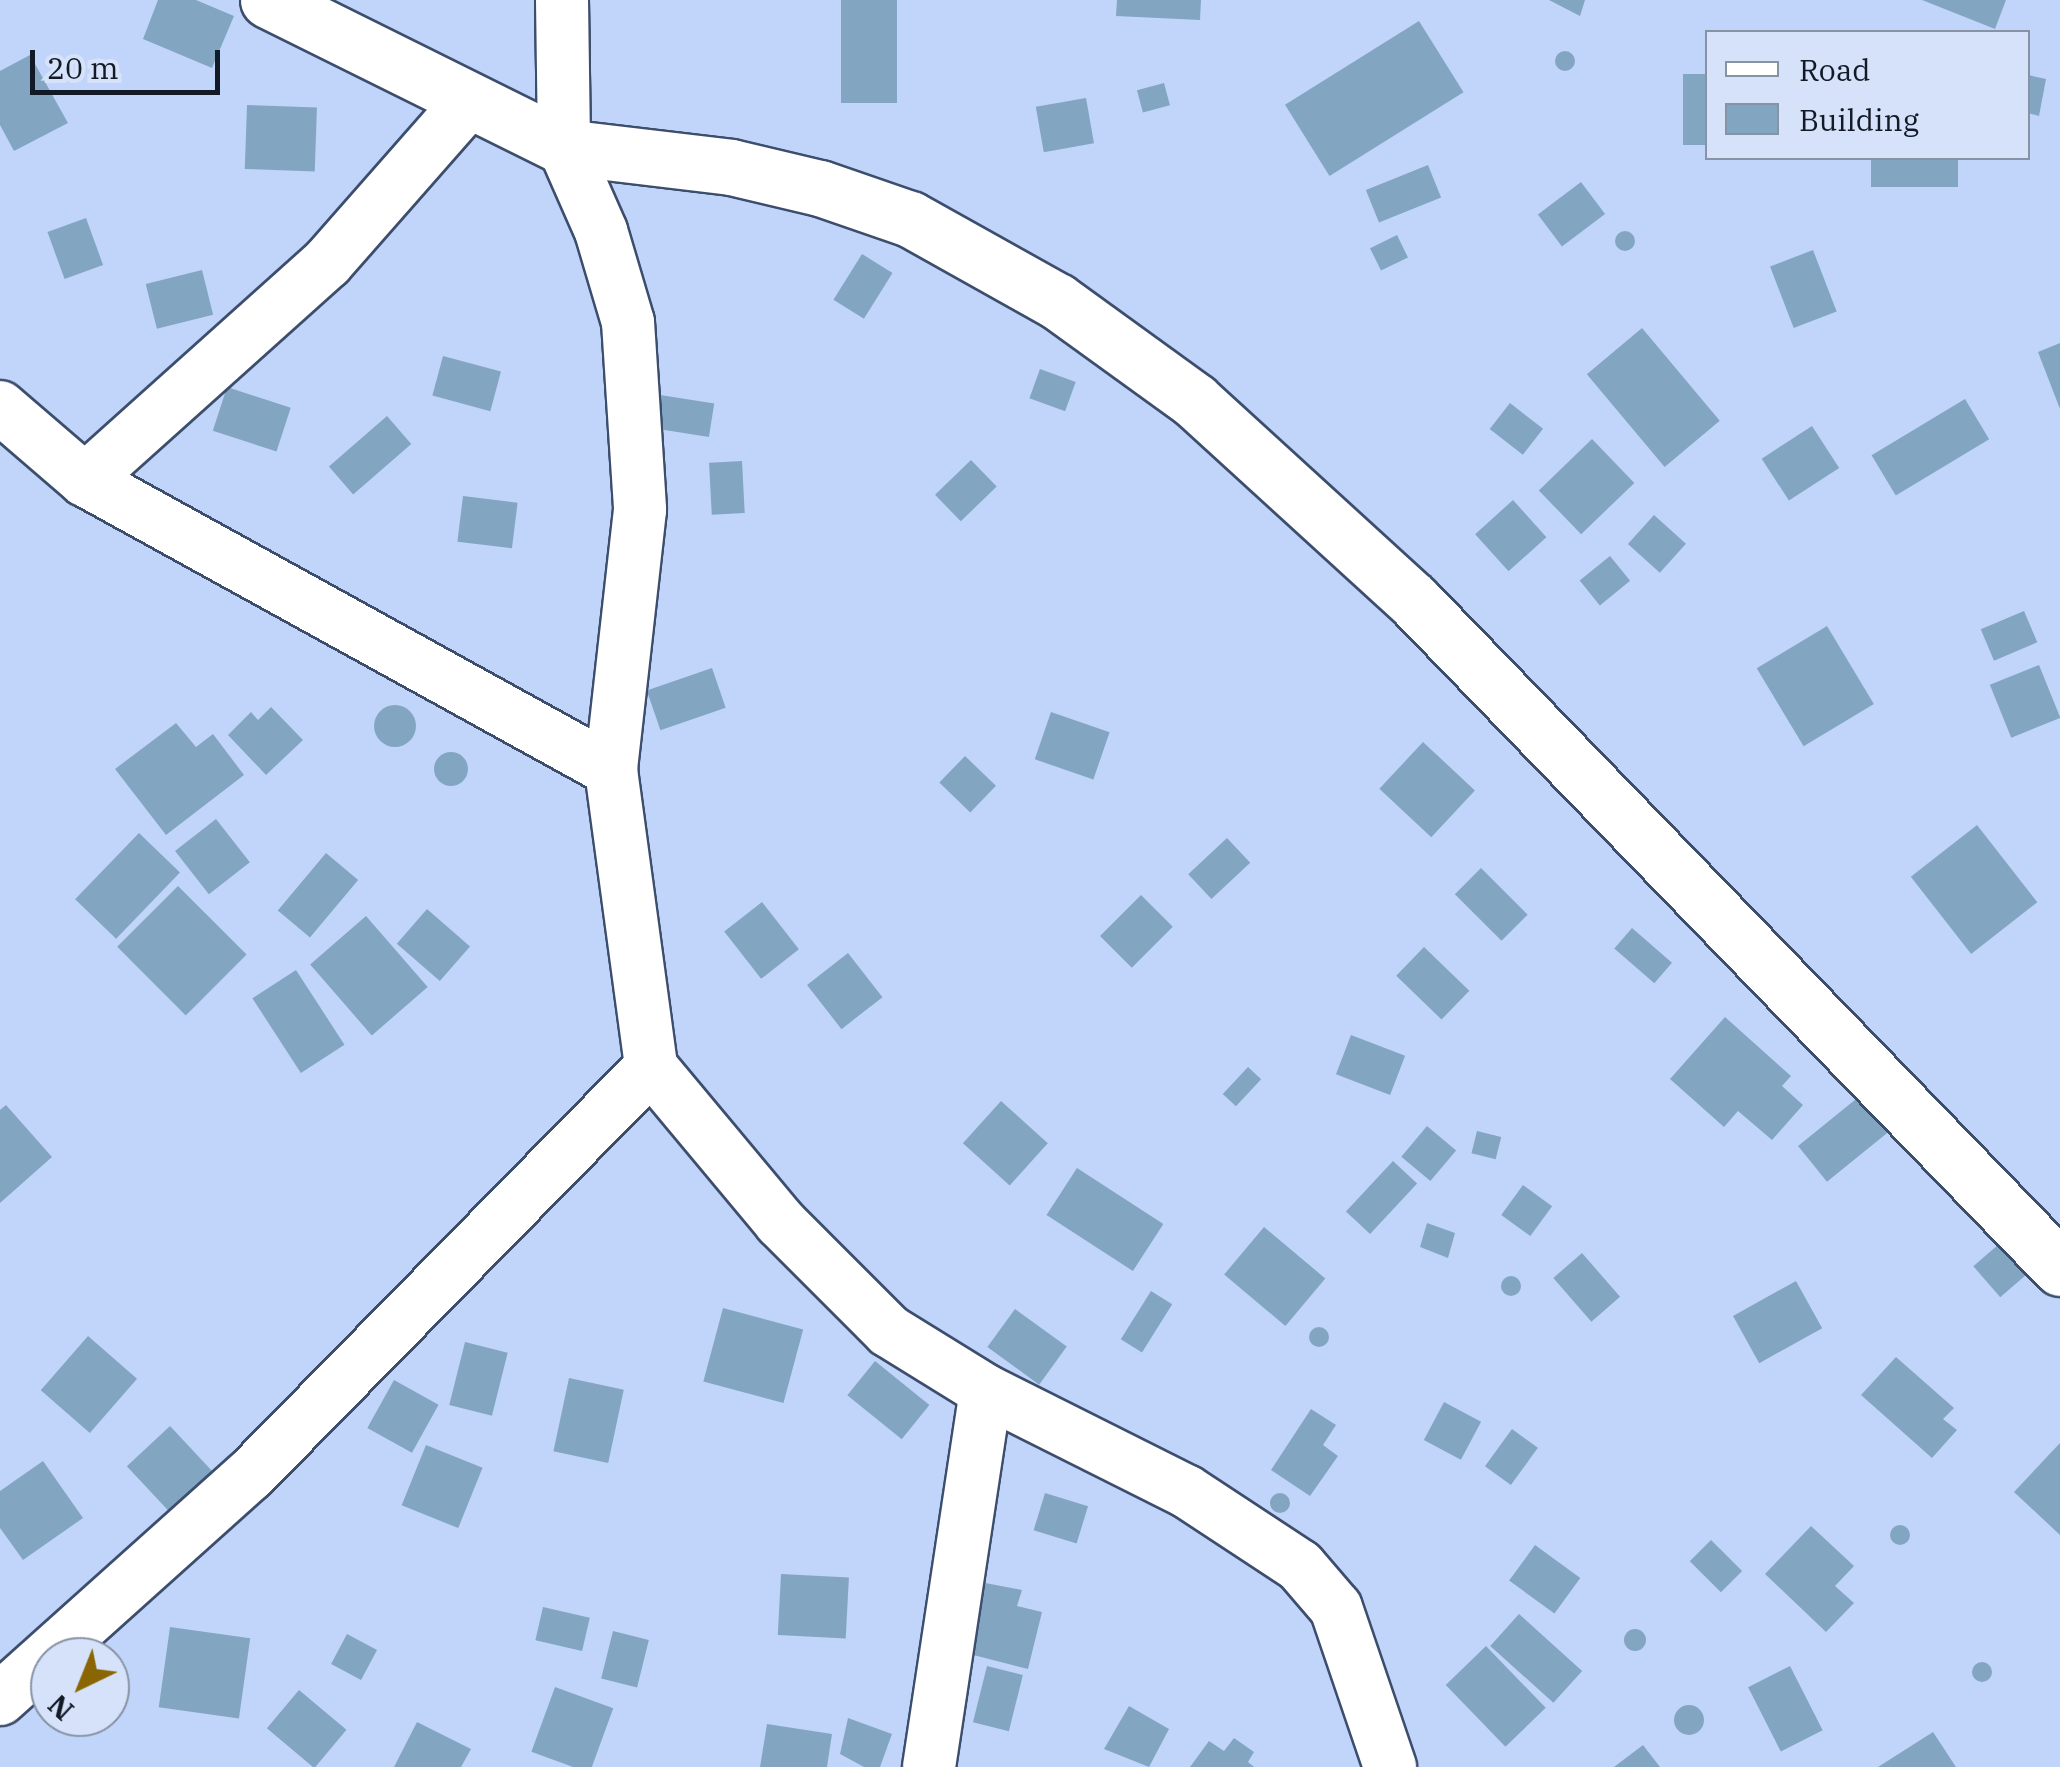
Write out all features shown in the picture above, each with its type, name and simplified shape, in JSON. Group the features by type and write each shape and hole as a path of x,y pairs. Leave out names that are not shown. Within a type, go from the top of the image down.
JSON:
{"street":[{"path":"268,0 564,147 731,168 910,219 1057,302 1195,401 1413,600 2060,1268"},
{"path":"562,0 564,147 601,232 628,322 640,510 611,770 651,1067 780,1222 889,1331 986,1392 1186,1491 1300,1566 1336,1608 1390,1767"},
{"path":"85,480 328,263 470,100"},
{"path":"0,407 85,480 611,770"},
{"path":"0,1699 250,1475 651,1067"},
{"path":"929,1767 986,1392"}],"building":[{"path":"158,0 196,0 234,16 212,68 143,39"},
{"path":"841,0 897,0 897,103 841,103"},
{"path":"1117,0 1201,0 1200,20 1116,16"},
{"path":"1549,0 1585,0 1580,16"},
{"path":"1922,0 2006,0 1995,29"},
{"path":"1419,21 1464,92 1330,176 1285,105"},
{"path":"1565,51 1575,61 1565,71 1555,61"},
{"path":"30,55 68,123 14,151 0,125 0,71"},
{"path":"1683,74 1705,74 1705,145 1683,145"},
{"path":"2030,75 2046,79 2039,116 2030,114"},
{"path":"1164,83 1170,105 1143,112 1137,90"},
{"path":"1086,98 1094,143 1044,152 1036,107"},
{"path":"247,105 317,107 315,171 245,169"},
{"path":"1871,160 1958,160 1958,187 1871,187"},
{"path":"1428,165 1441,197 1379,223 1366,190"},
{"path":"1581,182 1605,214 1562,246 1538,214"},
{"path":"86,218 103,265 65,279 47,232"},
{"path":"1625,231 1635,241 1625,251 1615,241"},
{"path":"1397,235 1408,257 1381,271 1370,248"},
{"path":"1813,250 1837,312 1794,328 1770,266"},
{"path":"862,254 893,273 864,319 833,300"},
{"path":"202,270 213,315 157,329 146,284"},
{"path":"1642,328 1720,421 1665,467 1587,374"},
{"path":"2060,343 2060,409 2038,352"},
{"path":"443,356 501,372 490,411 432,396"},
{"path":"1040,369 1076,382 1065,411 1029,398"},
{"path":"227,387 291,408 277,451 213,431"},
{"path":"654,394 714,404 709,437 649,428"},
{"path":"1965,399 1989,439 1896,495 1872,455"},
{"path":"1510,403 1543,429 1523,455 1490,429"},
{"path":"387,416 411,444 353,494 329,467"},
{"path":"1812,426 1839,468 1789,501 1762,459"},
{"path":"1592,439 1634,483 1581,534 1539,490"},
{"path":"971,460 997,487 961,521 935,495"},
{"path":"742,461 745,513 712,515 709,463"},
{"path":"463,496 518,503 512,548 457,542"},
{"path":"1513,500 1546,537 1509,571 1475,534"},
{"path":"1654,515 1686,544 1660,573 1628,544"},
{"path":"1610,556 1630,581 1600,605 1580,581"},
{"path":"2024,611 2037,642 1994,661 1981,629"},
{"path":"1827,626 1874,704 1804,746 1757,668"},
{"path":"2039,665 2060,718 2011,738 1990,685"},
{"path":"712,668 726,708 660,730 647,690"},
{"path":"395,705 410,711 416,726 410,741 395,747 380,741 374,726 380,711"},
{"path":"271,707 303,740 266,775 228,735 251,712 258,720"},
{"path":"1051,712 1110,732 1093,779 1035,759"},
{"path":"176,723 196,747 213,734 244,775 166,835 115,769"},
{"path":"1423,742 1475,790 1431,837 1379,789"},
{"path":"451,752 463,757 468,769 463,781 451,786 439,781 434,769 439,757"},
{"path":"965,756 996,786 970,812 939,783"},
{"path":"216,819 250,862 209,894 175,851"},
{"path":"1977,825 2037,902 1971,954 1911,877"},
{"path":"139,833 180,873 116,939 75,899"},
{"path":"1227,838 1250,863 1211,899 1188,874"},
{"path":"326,853 358,880 310,937 278,910"},
{"path":"1481,868 1528,915 1502,941 1455,894"},
{"path":"178,886 247,955 186,1015 117,947"},
{"path":"1141,895 1173,927 1132,968 1100,936"},
{"path":"762,902 799,949 761,979 724,932"},
{"path":"427,909 470,946 440,981 397,944"},
{"path":"366,916 428,987 372,1035 310,965"},
{"path":"1632,928 1672,963 1654,983 1614,948"},
{"path":"1424,947 1469,991 1442,1020 1396,976"},
{"path":"848,953 882,997 842,1029 807,985"},
{"path":"296,970 344,1045 301,1073 252,998"},
{"path":"1725,1017 1791,1076 1782,1086 1803,1105 1772,1140 1738,1111 1724,1127 1670,1079"},
{"path":"1351,1035 1405,1056 1390,1095 1336,1074"},
{"path":"1248,1067 1261,1079 1236,1106 1223,1094"},
{"path":"1861,1095 1890,1131 1827,1182 1798,1146"},
{"path":"1001,1101 1048,1143 1010,1186 963,1143"},
{"path":"6,1105 52,1157 0,1203 0,1110"},
{"path":"1427,1126 1456,1150 1430,1181 1401,1157"},
{"path":"1477,1131 1501,1137 1496,1159 1471,1153"},
{"path":"1393,1161 1417,1184 1370,1234 1346,1211"},
{"path":"1077,1168 1163,1224 1133,1271 1047,1215"},
{"path":"1523,1185 1552,1206 1530,1236 1501,1215"},
{"path":"1427,1223 1455,1233 1448,1258 1420,1247"},
{"path":"1264,1227 1325,1278 1285,1326 1224,1274"},
{"path":"1999,1244 2026,1275 2000,1297 1973,1266"},
{"path":"1582,1253 1620,1297 1591,1322 1553,1278"},
{"path":"1511,1276 1521,1286 1511,1296 1501,1286"},
{"path":"1796,1281 1822,1328 1759,1363 1733,1316"},
{"path":"1151,1291 1172,1304 1142,1353 1121,1339"},
{"path":"723,1308 803,1329 784,1403 703,1381"},
{"path":"1015,1309 1067,1347 1039,1385 987,1347"},
{"path":"1319,1327 1329,1337 1319,1347 1309,1337"},
{"path":"88,1336 137,1379 90,1433 41,1390"},
{"path":"465,1342 508,1353 492,1416 449,1405"},
{"path":"1896,1357 1954,1408 1943,1419 1957,1430 1932,1458 1861,1395"},
{"path":"875,1361 929,1405 902,1439 847,1395"},
{"path":"569,1378 624,1390 608,1463 553,1451"},
{"path":"394,1380 439,1405 412,1453 367,1428"},
{"path":"1444,1402 1481,1422 1461,1460 1424,1440"},
{"path":"1311,1409 1336,1425 1323,1445 1338,1456 1310,1496 1271,1470"},
{"path":"170,1426 212,1471 169,1512 127,1466"},
{"path":"1512,1429 1538,1448 1511,1485 1485,1466"},
{"path":"2060,1443 2060,1535 2014,1492"},
{"path":"426,1445 483,1468 458,1528 402,1505"},
{"path":"43,1461 83,1518 23,1560 0,1528 0,1491"},
{"path":"1045,1493 1088,1506 1077,1543 1034,1530"},
{"path":"1280,1493 1290,1503 1280,1513 1270,1503"},
{"path":"1900,1525 1910,1535 1900,1545 1890,1535"},
{"path":"1811,1526 1854,1566 1835,1586 1854,1603 1826,1632 1765,1574"},
{"path":"1711,1540 1742,1571 1721,1592 1690,1561"},
{"path":"1535,1545 1580,1578 1554,1614 1509,1581"},
{"path":"781,1574 849,1578 846,1638 778,1635"},
{"path":"975,1581 1022,1590 1017,1606 1042,1612 1028,1669 954,1650"},
{"path":"543,1607 590,1618 582,1651 535,1640"},
{"path":"1519,1614 1582,1671 1553,1703 1490,1646"},
{"path":"170,1627 250,1638 239,1718 159,1707"},
{"path":"1631,1629 1639,1629 1646,1640 1639,1651 1631,1651 1624,1644 1624,1636"},
{"path":"613,1631 649,1640 637,1687 601,1679"},
{"path":"347,1634 377,1650 361,1680 331,1664"},
{"path":"1486,1646 1546,1708 1505,1747 1446,1685"},
{"path":"1982,1662 1992,1672 1982,1682 1972,1672"},
{"path":"987,1666 1023,1675 1009,1731 973,1722"},
{"path":"1790,1666 1823,1730 1781,1751 1748,1687"},
{"path":"555,1687 613,1708 592,1767 573,1767 531,1752"},
{"path":"299,1690 346,1730 313,1767 267,1728"},
{"path":"1689,1705 1700,1709 1704,1720 1700,1731 1689,1735 1678,1731 1674,1720 1678,1709"},
{"path":"1129,1706 1169,1729 1149,1767 1104,1749"},
{"path":"848,1718 892,1734 880,1767 864,1767 840,1754"},
{"path":"417,1722 471,1749 461,1767 394,1767"},
{"path":"767,1724 832,1734 827,1767 760,1767"},
{"path":"1933,1732 1956,1767 1878,1767"},
{"path":"1234,1738 1254,1752 1248,1762 1254,1767 1190,1767 1209,1741 1224,1751"},
{"path":"1643,1745 1660,1767 1614,1767"}]}
